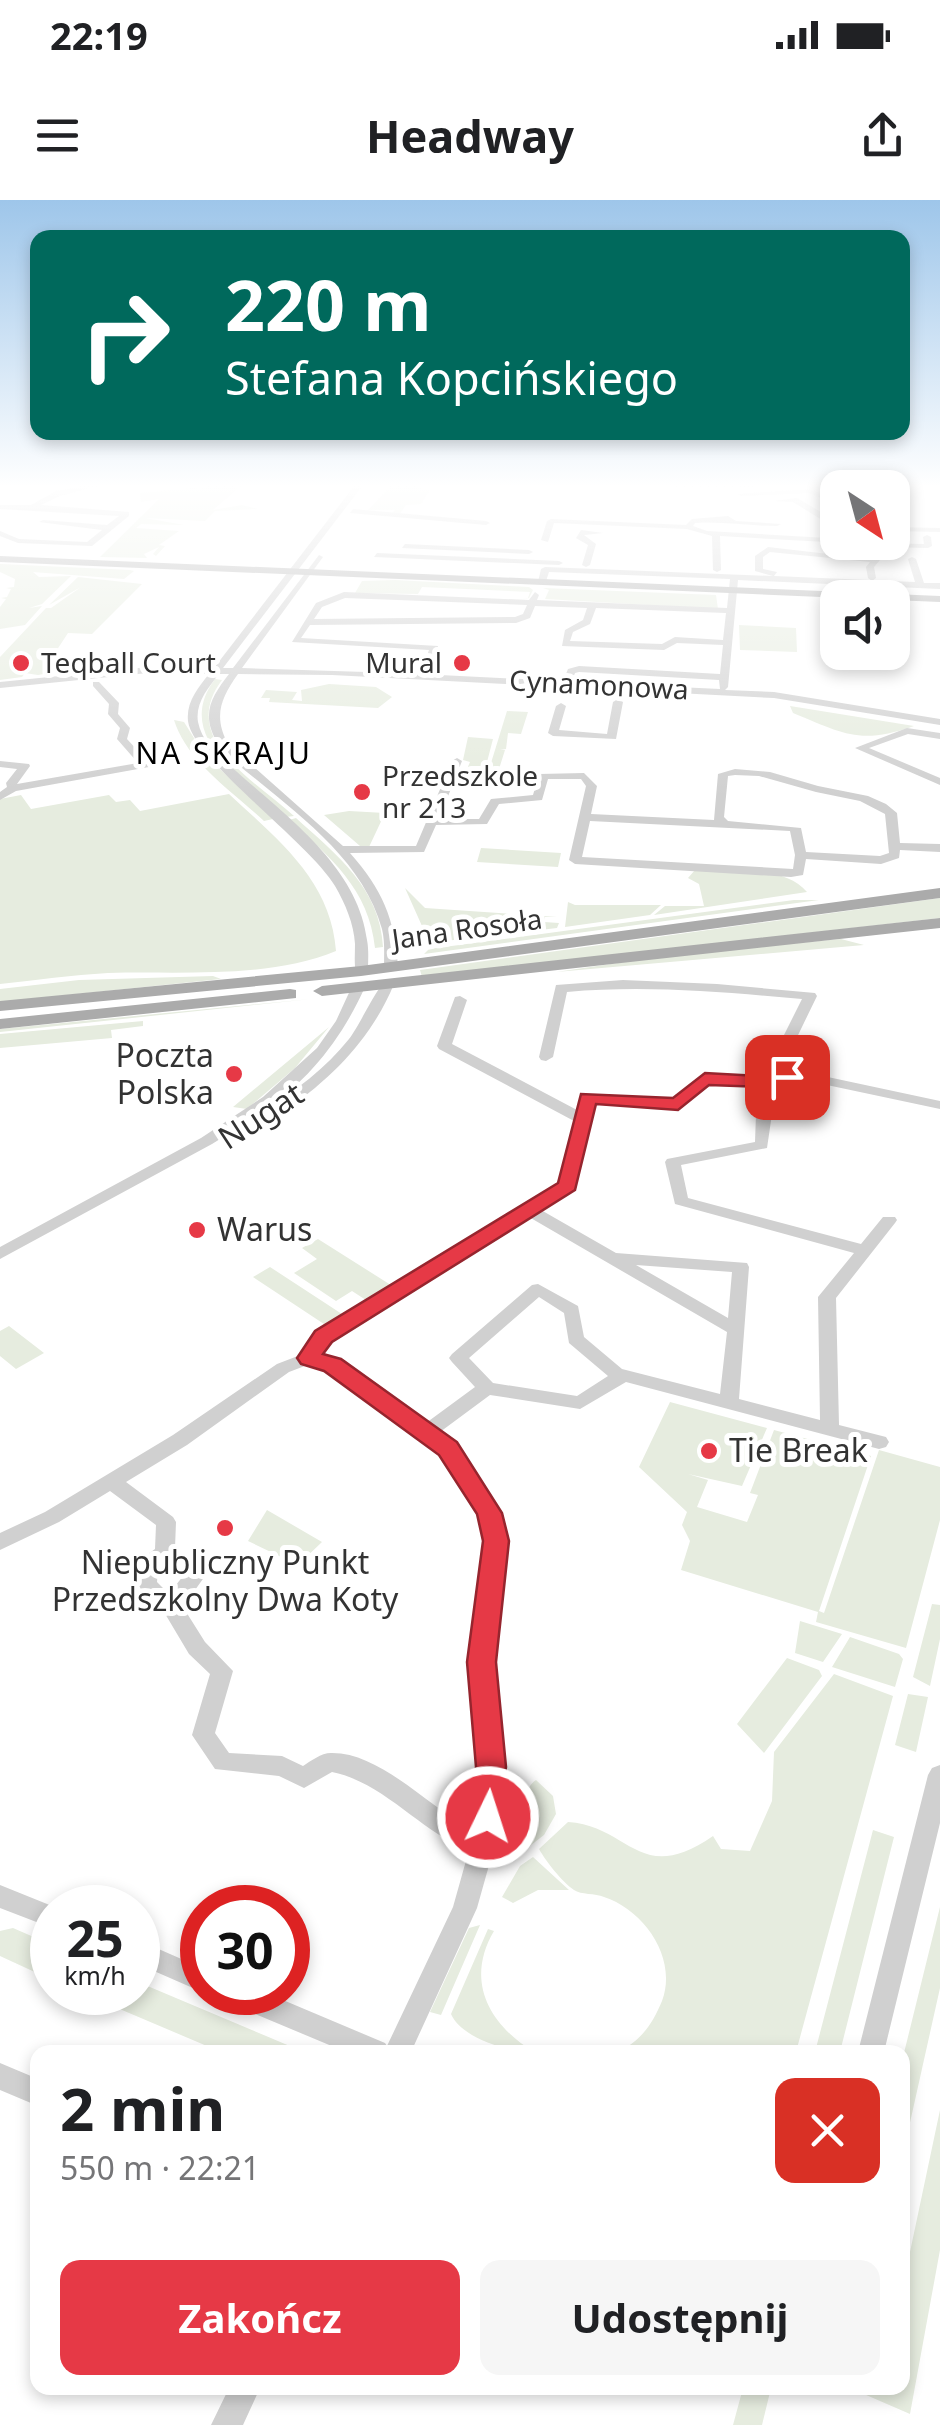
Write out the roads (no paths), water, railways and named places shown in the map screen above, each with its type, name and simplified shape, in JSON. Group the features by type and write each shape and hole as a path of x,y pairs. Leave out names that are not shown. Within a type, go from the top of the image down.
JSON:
{"main road":[{"path":"780,589 820,595"},
{"path":"810,589 940,601"},
{"path":"910,600 940,601"},
{"name":"Jana Rosoła","path":"389,976 940,893"},
{"name":"Jana Rosoła","path":"0,1006 359,979 940,923"},
{"name":"Jana Rosoła","path":"0,1024 359,979"}],"street":[{"path":"286,589 196,702 196,732 217,760 300,836 340,883 357,917 359,979"},
{"path":"290,589 216,700 215,730 224,746 366,877 380,900 390,934 389,976"},
{"path":"274,618 382,625 406,620 516,620 526,618 539,589"},
{"path":"723,692 735,589"},
{"path":"434,677 439,665 430,661 435,648 295,640 324,601 344,595 730,611"},
{"path":"593,604 587,622 569,630 565,644 664,647 675,640 728,643"},
{"name":"Cynamonowa","path":"0,683 220,667 723,692 866,708 940,721"},
{"path":"567,684 571,671 579,669 724,677"},
{"path":"0,797 14,788 145,764 122,739 125,728 113,714 114,703 96,684"},
{"path":"561,706 553,734 612,736 618,702"},
{"path":"940,736 907,731 860,748 940,782"},
{"path":"338,849 419,850 457,761"},
{"path":"0,764 25,766 11,783 14,788"},
{"path":"432,822 482,822 493,802 538,798 542,777 552,774 590,778 576,860 799,872 794,828 586,817"},
{"path":"724,824 718,818 723,774 777,774 814,789 852,793 886,808 890,813 894,852"},
{"path":"800,855 940,848"},
{"name":"Nugat","path":"98,1203 175,1169 287,1102 357,1038 389,976"},
{"name":"Nugat","path":"0,1254 98,1203 252,1114 319,1054 343,1022 359,979"},
{"path":"546,1058 561,988 624,982 810,996 776,1065 786,1078"},
{"path":"460,1000 444,1046 582,1119"},
{"path":"0,1542 112,1482 271,1375 309,1358 324,1336 571,1182 588,1098 678,1104 708,1078 786,1078 940,1105"},
{"path":"786,1078 764,1114 762,1146 673,1162 681,1201 866,1251"},
{"path":"528,1209 736,1330"},
{"path":"830,1428 827,1297 889,1220"},
{"path":"613,1258 741,1267 730,1401"},
{"path":"619,1376 580,1403 488,1388 458,1358 538,1289 572,1310 576,1339 619,1376 730,1401 879,1442"},
{"path":"309,1358 332,1365 427,1432 454,1456 487,1507 496,1541 482,1662 492,1790 483,1844 465,1908 401,2045"},
{"path":"427,1432 488,1388"},
{"path":"112,1482 166,1522 164,1552 146,1570 155,1596 171,1606 197,1648 222,1672 202,1735 223,1762 282,1766 304,1778 328,1762 355,1766 448,1832 483,1844"},
{"path":"164,1552 185,1563 195,1576 171,1606"},
{"path":"871,2045 940,1775"},
{"path":"1,1898 30,1909"},
{"path":"288,2015 359,2045"},
{"path":"0,2076 30,2089"},
{"path":"228,2425 241,2395"}],"place":[{"name":"Teqball Court","path":"21,663"},
{"name":"Mural","path":"462,663"},
{"name":"Przedszkole nr 213","path":"362,792"},
{"name":"Poczta Polska","path":"234,1074"},
{"name":"Warus","path":"197,1230"},
{"name":"Tie Break","path":"709,1451"},
{"name":"Niepubliczny Punkt Przedszkolny Dwa Koty","path":"225,1528"}],"district":[{"name":"NA SKRAJU","path":"224,754"}]}
